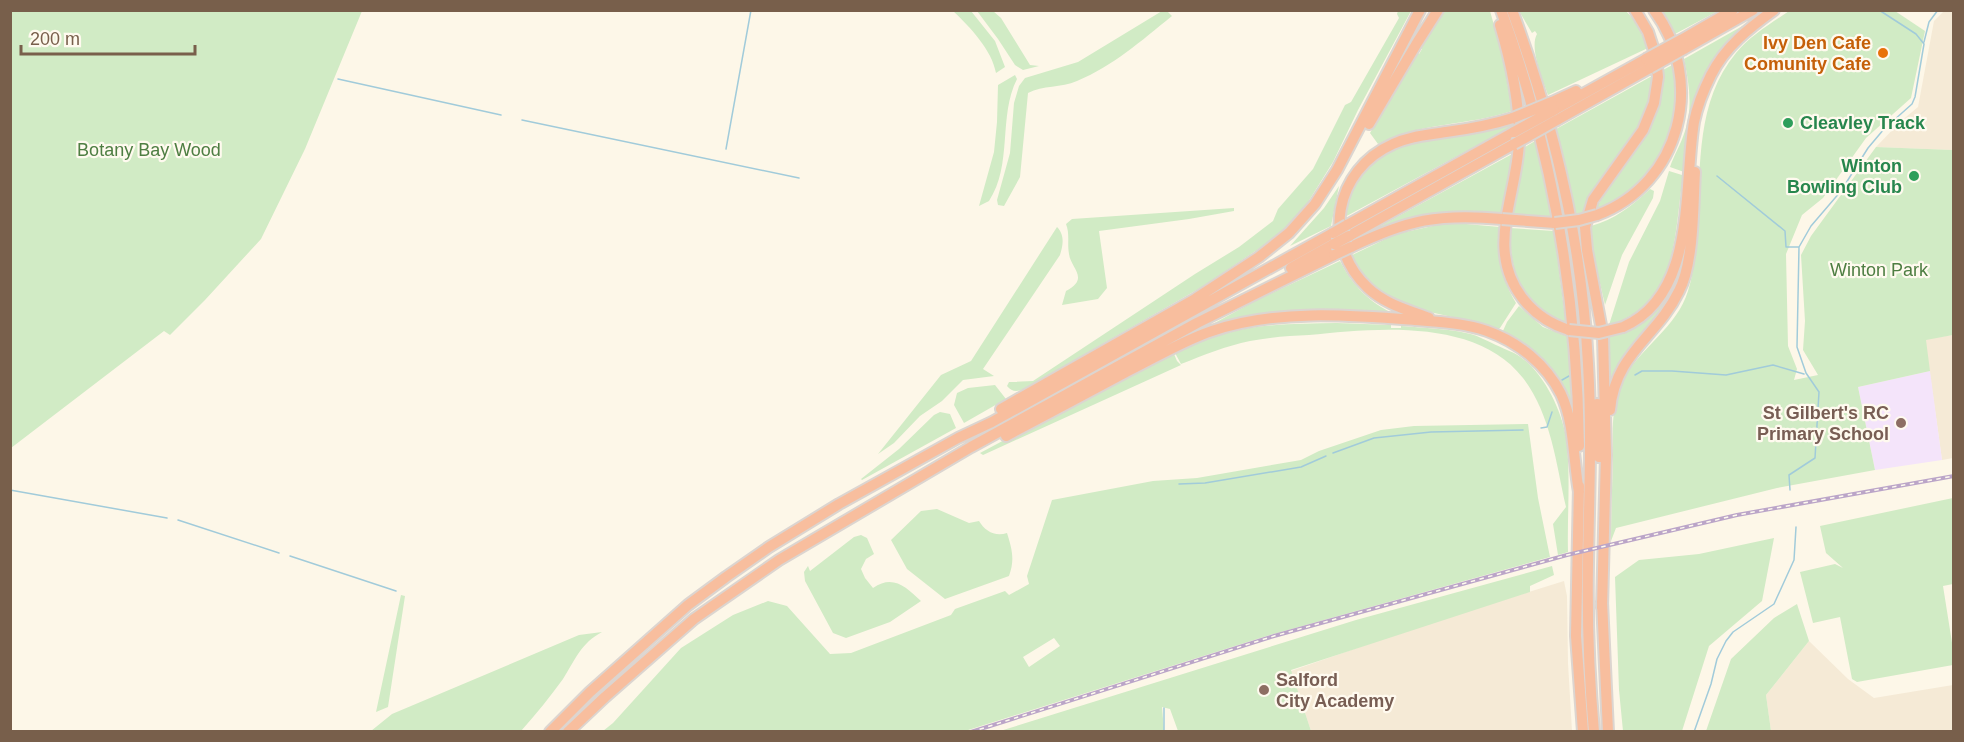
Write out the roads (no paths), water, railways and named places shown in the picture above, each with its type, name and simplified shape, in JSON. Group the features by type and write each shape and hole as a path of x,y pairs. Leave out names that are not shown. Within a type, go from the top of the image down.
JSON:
{"highway":[{"path":"958,438 989,416 1186,304 1259,257 1289,233 1320,198 1337,170 1420,10"},
{"path":"1167,326 1262,262 1288,242 1315,214 1337,182 1417,42 1438,10"},
{"path":"1495,10 1515,87 1519,138 1503,245 1510,279 1530,308 1548,321 1569,330 1593,333 1623,327 1642,316 1664,292 1672,275 1681,238 1695,119 1710,77 1726,52 1747,31 1774,10"},
{"path":"1501,10 1518,57 1546,162 1566,262 1577,364 1580,455 1576,636 1583,732"},
{"path":"1512,10 1539,92 1560,171 1578,261 1587,344 1591,455 1588,635 1594,732"},
{"path":"1602,608 1606,455 1603,336 1585,227 1593,200 1642,130 1654,103 1658,77 1656,57 1648,32 1635,10"},
{"path":"550,732 590,692 688,604 769,547 829,510 958,438 992,422 1167,326 1349,236 1376,235 1418,221 1454,216 1555,223 1597,215 1622,203 1643,186 1658,169 1675,135 1681,99 1680,74 1668,35 1654,10"},
{"path":"1682,44 1733,10"},
{"path":"1444,323 1389,302 1374,293 1356,274 1342,248 1338,233 1344,199 1359,170 1373,156 1392,144 1416,137 1481,127 1513,118 1554,111 1682,44 1753,10"},
{"path":"568,732 702,613 779,560 971,447 1197,323 1349,236 1634,65 1648,63"},
{"path":"1606,455 1611,401 1620,372 1631,353 1670,307 1681,289 1685,276 1698,137 1698,112"},
{"path":"930,472 973,454 1167,351 1228,326 1273,319 1375,317 1472,327 1497,335 1525,351 1542,365 1561,394 1570,422 1578,492"},
{"path":"1587,344 1592,360 1597,406 1602,608 1608,732"}],"waterway":[{"path":"726,149 751,10"},
{"path":"1790,490 1789,475 1815,458 1819,392 1806,373 1797,347 1799,247 1811,226 1841,191 1868,148 1884,129 1912,104 1915,97 1924,44 1916,34 1879,10"},
{"path":"1924,42 1929,22 1938,10"},
{"path":"338,79 501,115"},
{"path":"522,120 799,178"},
{"path":"1717,176 1785,231 1786,247 1799,247"},
{"path":"1635,375 1642,371 1726,375 1773,365 1804,374"},
{"path":"1562,380 1569,376"},
{"path":"1541,428 1547,427 1552,412"},
{"path":"1333,453 1374,438 1431,432 1523,430"},
{"path":"1179,484 1205,483 1301,467 1326,456"},
{"path":"10,490 167,518"},
{"path":"178,520 279,553"},
{"path":"1694,732 1717,659 1726,641 1733,632 1774,604 1794,560 1796,527"},
{"path":"290,556 396,591"},
{"path":"1164,708 1164,732"}],"railway":[{"path":"971,732 1274,636 1567,555 1737,515 1954,476"}],"place":[{"name":"Ivy Den Cafe Comunity Cafe","path":"1883,53"},
{"name":"Cleavley Track","path":"1788,123"},
{"name":"Winton Bowling Club","path":"1914,176"},
{"name":"St Gilbert's RC Primary School","path":"1901,423"},
{"name":"Salford City Academy","path":"1264,690"}],"park label":[{"name":"Botany Bay Wood","path":"149,150"},
{"name":"Winton Park","path":"1879,270"}]}
